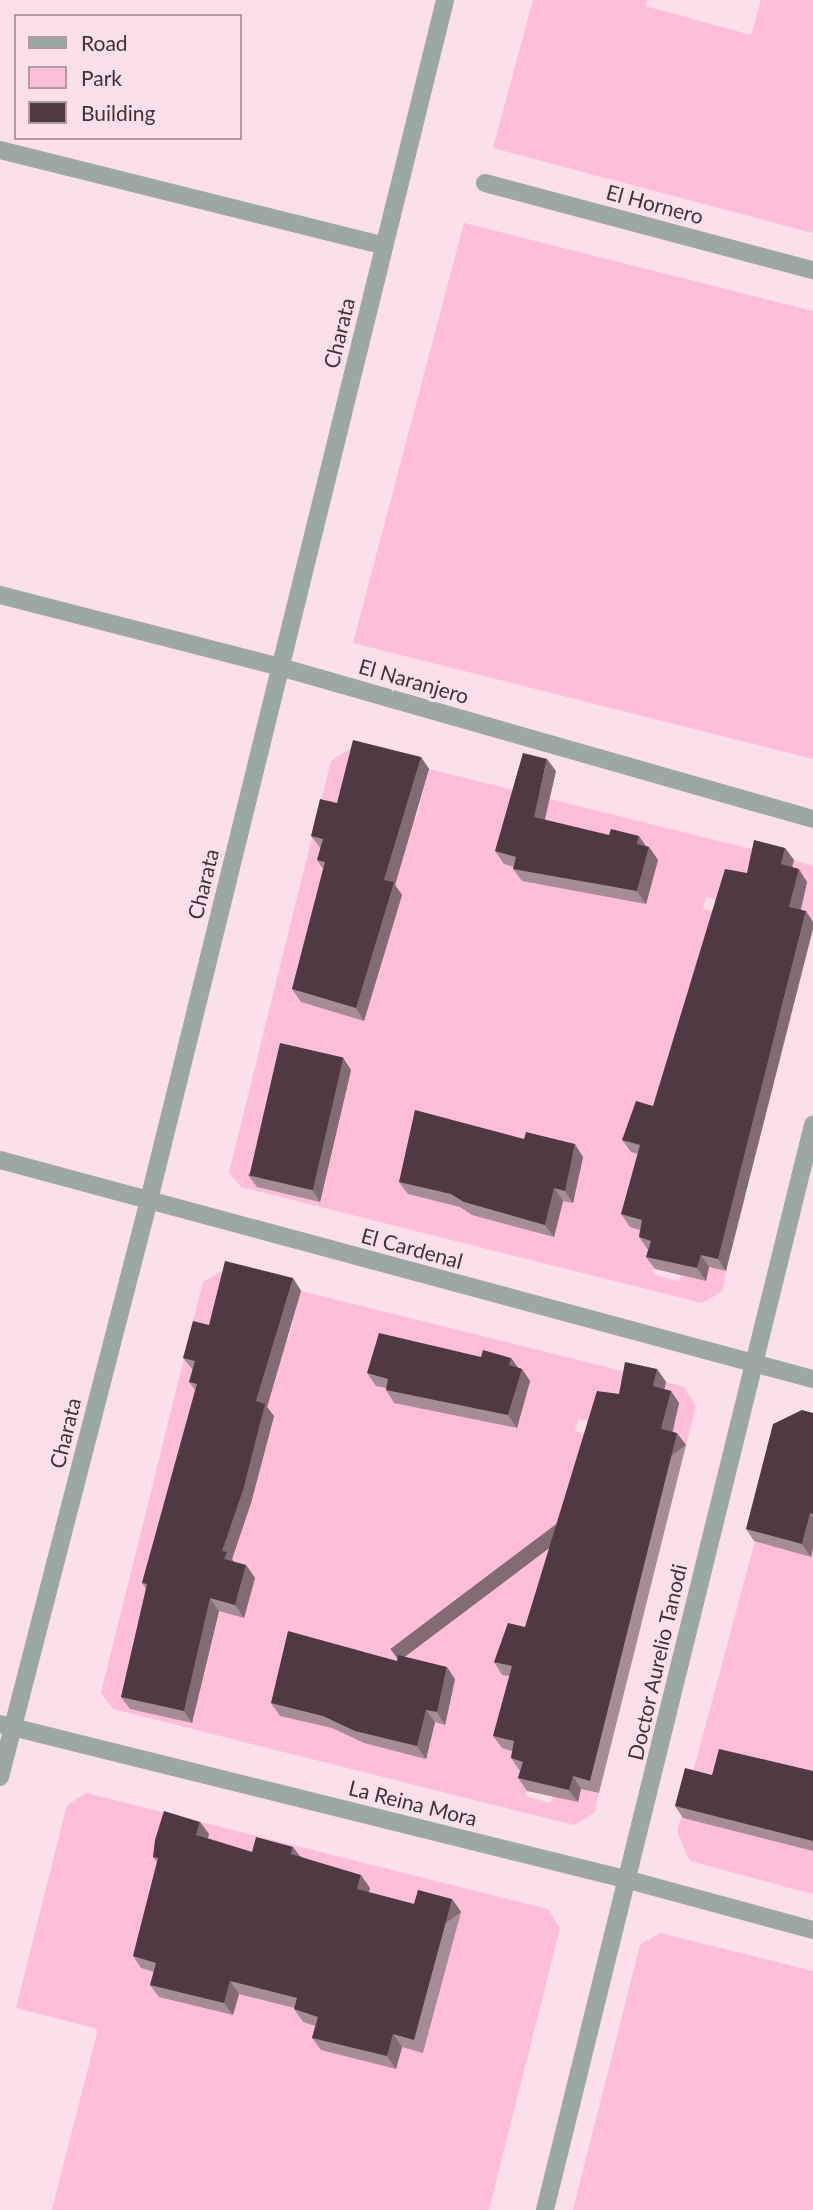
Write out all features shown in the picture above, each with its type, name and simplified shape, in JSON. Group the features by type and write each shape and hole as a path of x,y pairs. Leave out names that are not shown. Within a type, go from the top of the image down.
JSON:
{"street":[{"name":"Charata","path":"0,1777 6,1725 149,1200 445,0"},
{"path":"0,150 384,246"},
{"name":"El Hornero","path":"485,183 813,270"},
{"name":"El Naranjero","path":"0,595 280,667 813,818"},
{"name":"Doctor Aurelio Tanodi","path":"545,2210 629,1880 751,1363 813,1125"},
{"name":"El Cardenal","path":"0,1160 813,1379"},
{"name":"La Reina Mora","path":"6,1725 629,1880 813,1930"}],"green space":[{"path":"533,0 647,0 645,6 751,35 761,0 813,0 813,233 493,148"},
{"path":"464,223 813,311 813,759 353,643"},
{"path":"350,749 362,752 364,805 416,819 429,769 763,852 737,904 706,897 703,909 724,915 654,1174 745,1199 731,1253 651,1232 659,1253 653,1274 679,1282 681,1275 709,1267 726,1271 722,1291 702,1303 241,1187 229,1172 331,761"},
{"path":"794,860 813,866 813,923 788,917"},
{"path":"222,1271 234,1274 236,1327 288,1341 301,1291 634,1374 609,1426 578,1419 575,1431 596,1437 547,1602 641,1626 631,1666 517,1635 526,1697 617,1720 603,1775 502,1748 523,1754 531,1775 525,1796 551,1803 553,1796 578,1802 581,1789 599,1793 594,1813 574,1825 113,1709 101,1693 203,1282"},
{"path":"666,1382 684,1387 696,1406 686,1445 660,1439"},
{"path":"755,1541 810,1557 813,1548 813,1894 690,1861 677,1832"},
{"path":"86,1793 548,1909 560,1928 489,2210 52,2210 98,2029 16,2008 67,1805"},
{"path":"660,1933 813,1971 813,2210 573,2210 640,1945"}],"building":[{"path":"353,740 421,757 384,880 394,882 356,1008 292,989 325,862 317,860 323,839 311,836 320,799 337,803"},
{"path":"523,753 547,759 534,817 609,835 611,829 639,836 637,844 649,847 637,891 513,869 516,857 495,851"},
{"path":"754,840 785,848 781,864 799,869 789,907 806,911 718,1259 701,1255 697,1268 646,1257 651,1241 639,1237 642,1220 621,1214 640,1145 622,1140 636,1101 653,1106 725,869 747,873"},
{"path":"280,1043 343,1058 313,1190 249,1176"},
{"path":"415,1110 524,1139 526,1132 575,1144 565,1191 554,1188 545,1225 464,1202 451,1194 399,1182"},
{"path":"225,1261 293,1278 256,1401 265,1404 243,1490 222,1551 227,1552 224,1559 246,1565 235,1605 210,1598 184,1711 121,1697 147,1584 142,1583 197,1384 189,1382 195,1361 183,1358 193,1321 209,1325"},
{"path":"379,1333 481,1357 483,1350 511,1358 509,1365 522,1369 508,1415 386,1390 388,1379 367,1373"},
{"path":"625,1362 657,1369 653,1386 671,1391 661,1429 677,1433 590,1781 573,1776 569,1790 518,1778 523,1762 511,1758 514,1741 493,1736 512,1666 494,1662 508,1623 525,1627 597,1391 619,1394"},
{"path":"802,1410 813,1413 813,1514 810,1513 802,1544 746,1529 773,1424"},
{"path":"288,1631 397,1661 398,1655 447,1667 437,1712 426,1710 417,1746 355,1731 323,1716 271,1703"},
{"path":"719,1749 813,1771 813,1841 675,1806 685,1768 712,1775"},
{"path":"164,1811 200,1822 196,1835 252,1852 256,1837 293,1847 291,1854 361,1875 357,1889 414,1904 418,1890 452,1899 414,2040 393,2034 387,2056 312,2038 318,2017 294,2009 297,1998 230,1981 224,2003 150,1985 156,1963 133,1956 158,1858 153,1857 155,1840"}]}
